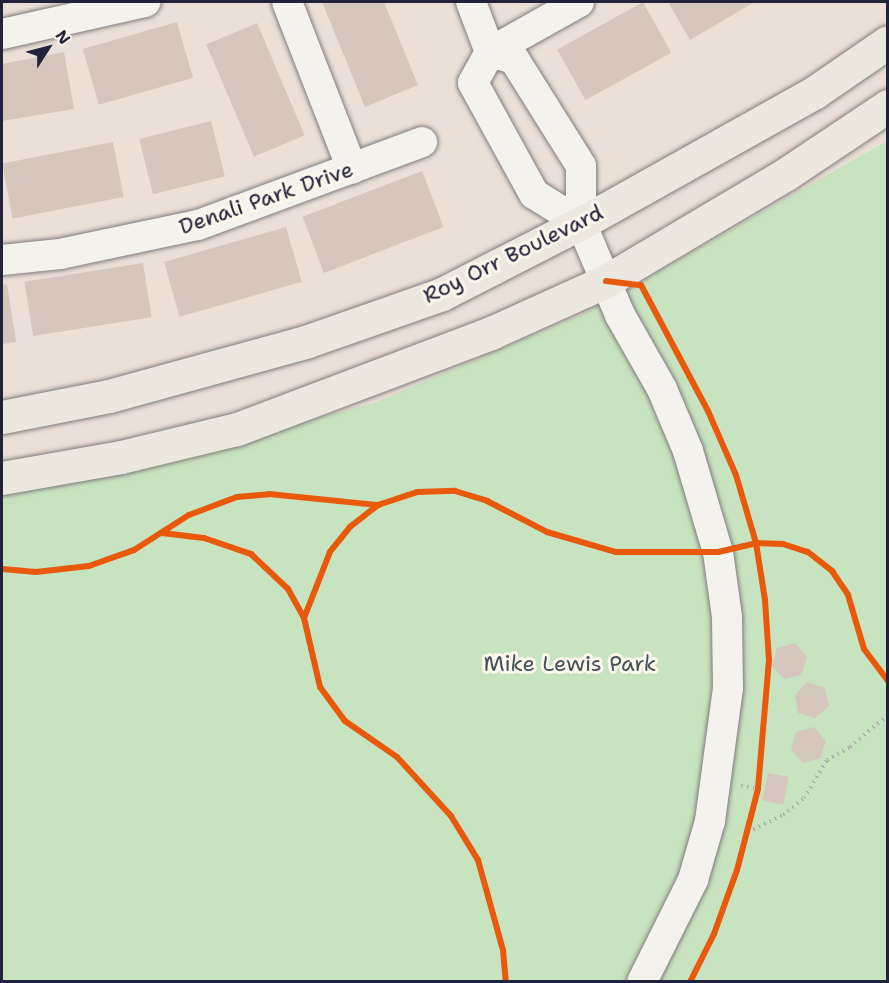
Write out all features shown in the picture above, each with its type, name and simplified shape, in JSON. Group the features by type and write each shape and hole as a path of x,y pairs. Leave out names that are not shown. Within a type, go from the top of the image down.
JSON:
{"main road":[{"name":"Roy Orr Boulevard","path":"2,417 109,396 308,341 442,294 581,223 815,92 888,42"},
{"path":"2,478 121,458 237,429 491,333 606,281 786,174 888,106"}],"street":[{"path":"2,34 145,2"},
{"path":"288,2 352,170"},
{"path":"471,2 490,52"},
{"path":"579,2 490,52 473,83 534,194 581,223"},
{"path":"490,52 514,59 581,166 581,223 606,281 662,389 688,451 718,552 727,617 728,688 710,821 693,880 642,981"},
{"name":"Denali Park Drive","path":"2,260 60,254 198,225 352,170 422,142"}],"path":[{"path":"748,832 797,804 827,760 850,747 888,715"}],"green space":[{"name":"Mike Lewis Park","path":"887,141 887,981 2,982 2,493 65,483 374,403 581,315"}],"building":[{"path":"322,2 384,2 418,85 365,107"},
{"path":"643,2 671,53 585,100 557,50"},
{"path":"668,2 752,2 753,3 690,40"},
{"path":"177,22 193,78 99,105 83,49"},
{"path":"257,23 305,135 254,157 206,44"},
{"path":"64,52 74,109 2,121 2,64"},
{"path":"211,121 225,176 153,194 139,139"},
{"path":"113,142 124,197 13,219 2,164"},
{"path":"422,171 444,227 324,273 303,217"},
{"path":"286,227 302,282 180,317 164,262"},
{"path":"143,263 152,317 33,336 24,282"},
{"path":"7,284 16,342 2,344 2,285"},
{"path":"795,643 807,657 801,675 784,679 772,666 777,648"},
{"path":"807,682 825,688 829,706 815,718 798,713 795,695"},
{"path":"814,727 826,741 820,758 803,763 791,750 796,732"},
{"path":"768,773 789,777 783,804 763,800"}],"cycle path":[{"path":"606,281 641,285 708,411 736,475 756,543 765,600 769,660 758,789 737,870 714,934 690,982"},
{"path":"2,569 36,572 89,566 134,550 189,515 237,497 269,494 378,505 417,492 455,491 487,501 547,532 616,552 718,552 756,543 783,544 808,552 832,571 848,595 864,649 888,681"},
{"path":"378,505 350,527 330,552 304,618 320,687 345,721 397,757 451,816 478,860 503,950 506,982"},
{"path":"162,533 204,538 251,554 288,589 304,618"}]}
